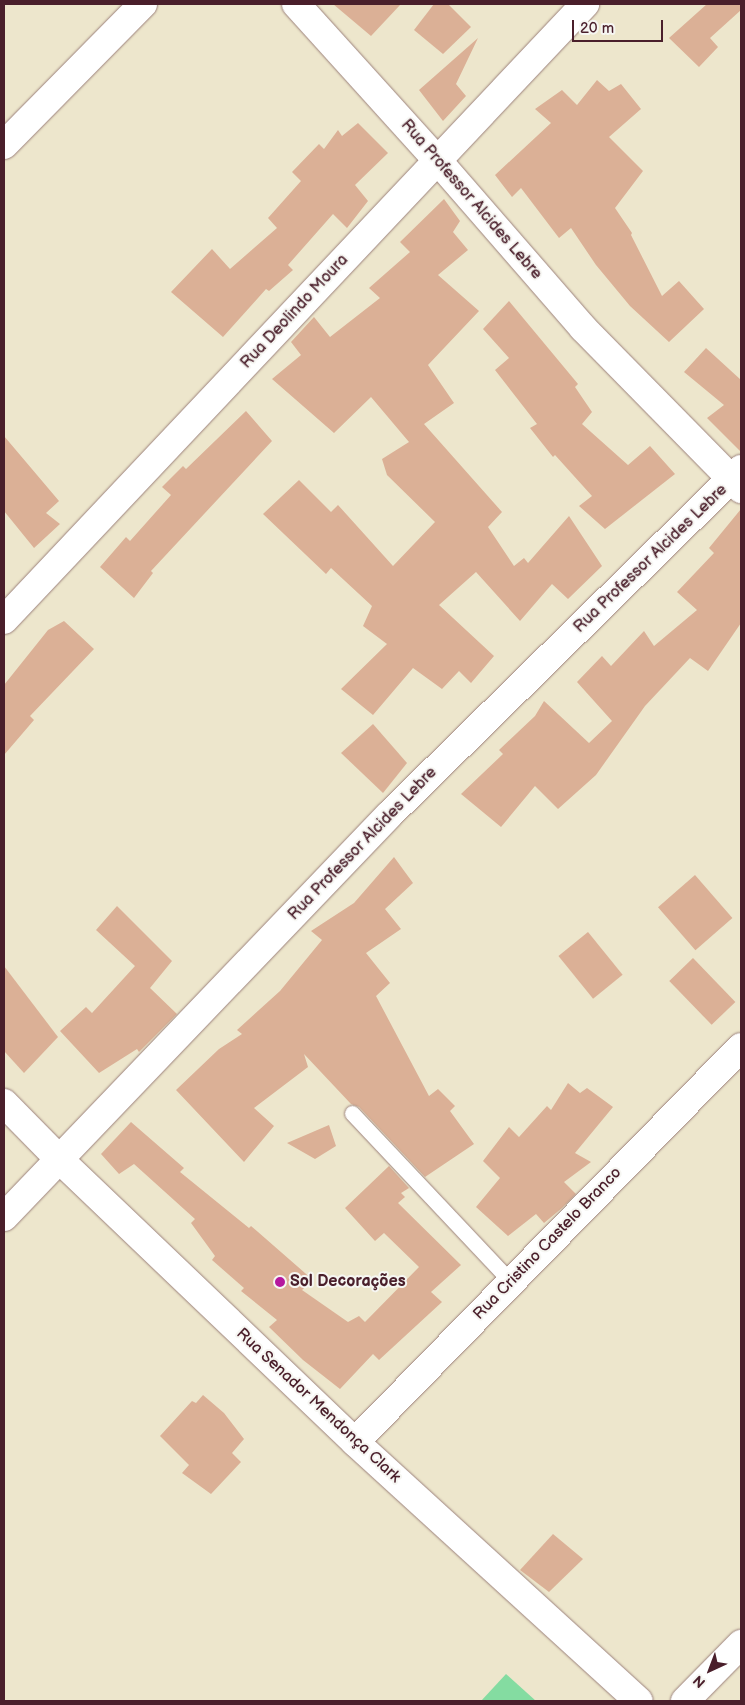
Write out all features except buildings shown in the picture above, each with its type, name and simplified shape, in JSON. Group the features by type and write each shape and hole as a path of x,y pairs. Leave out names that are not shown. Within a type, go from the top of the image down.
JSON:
{"street":[{"path":"4,145 143,4"},
{"name":"Rua Professor Alcides Lebre","path":"4,1217 389,816 738,479 583,328 438,161 296,4"},
{"name":"Rua Deolindo Moura","path":"4,620 585,4"},
{"name":"Rua Cristino Castelo Branco","path":"355,1442 741,1047"},
{"name":"Rua Senador Mendonça Clark","path":"4,1103 59,1159 355,1442 639,1701"},
{"path":"685,1701 741,1644"}],"lane":[{"path":"352,1113 511,1282"}],"green space":[{"path":"506,1674 536,1701 481,1701"}],"place":[{"name":"Sol Decorações","path":"280,1282"}]}
